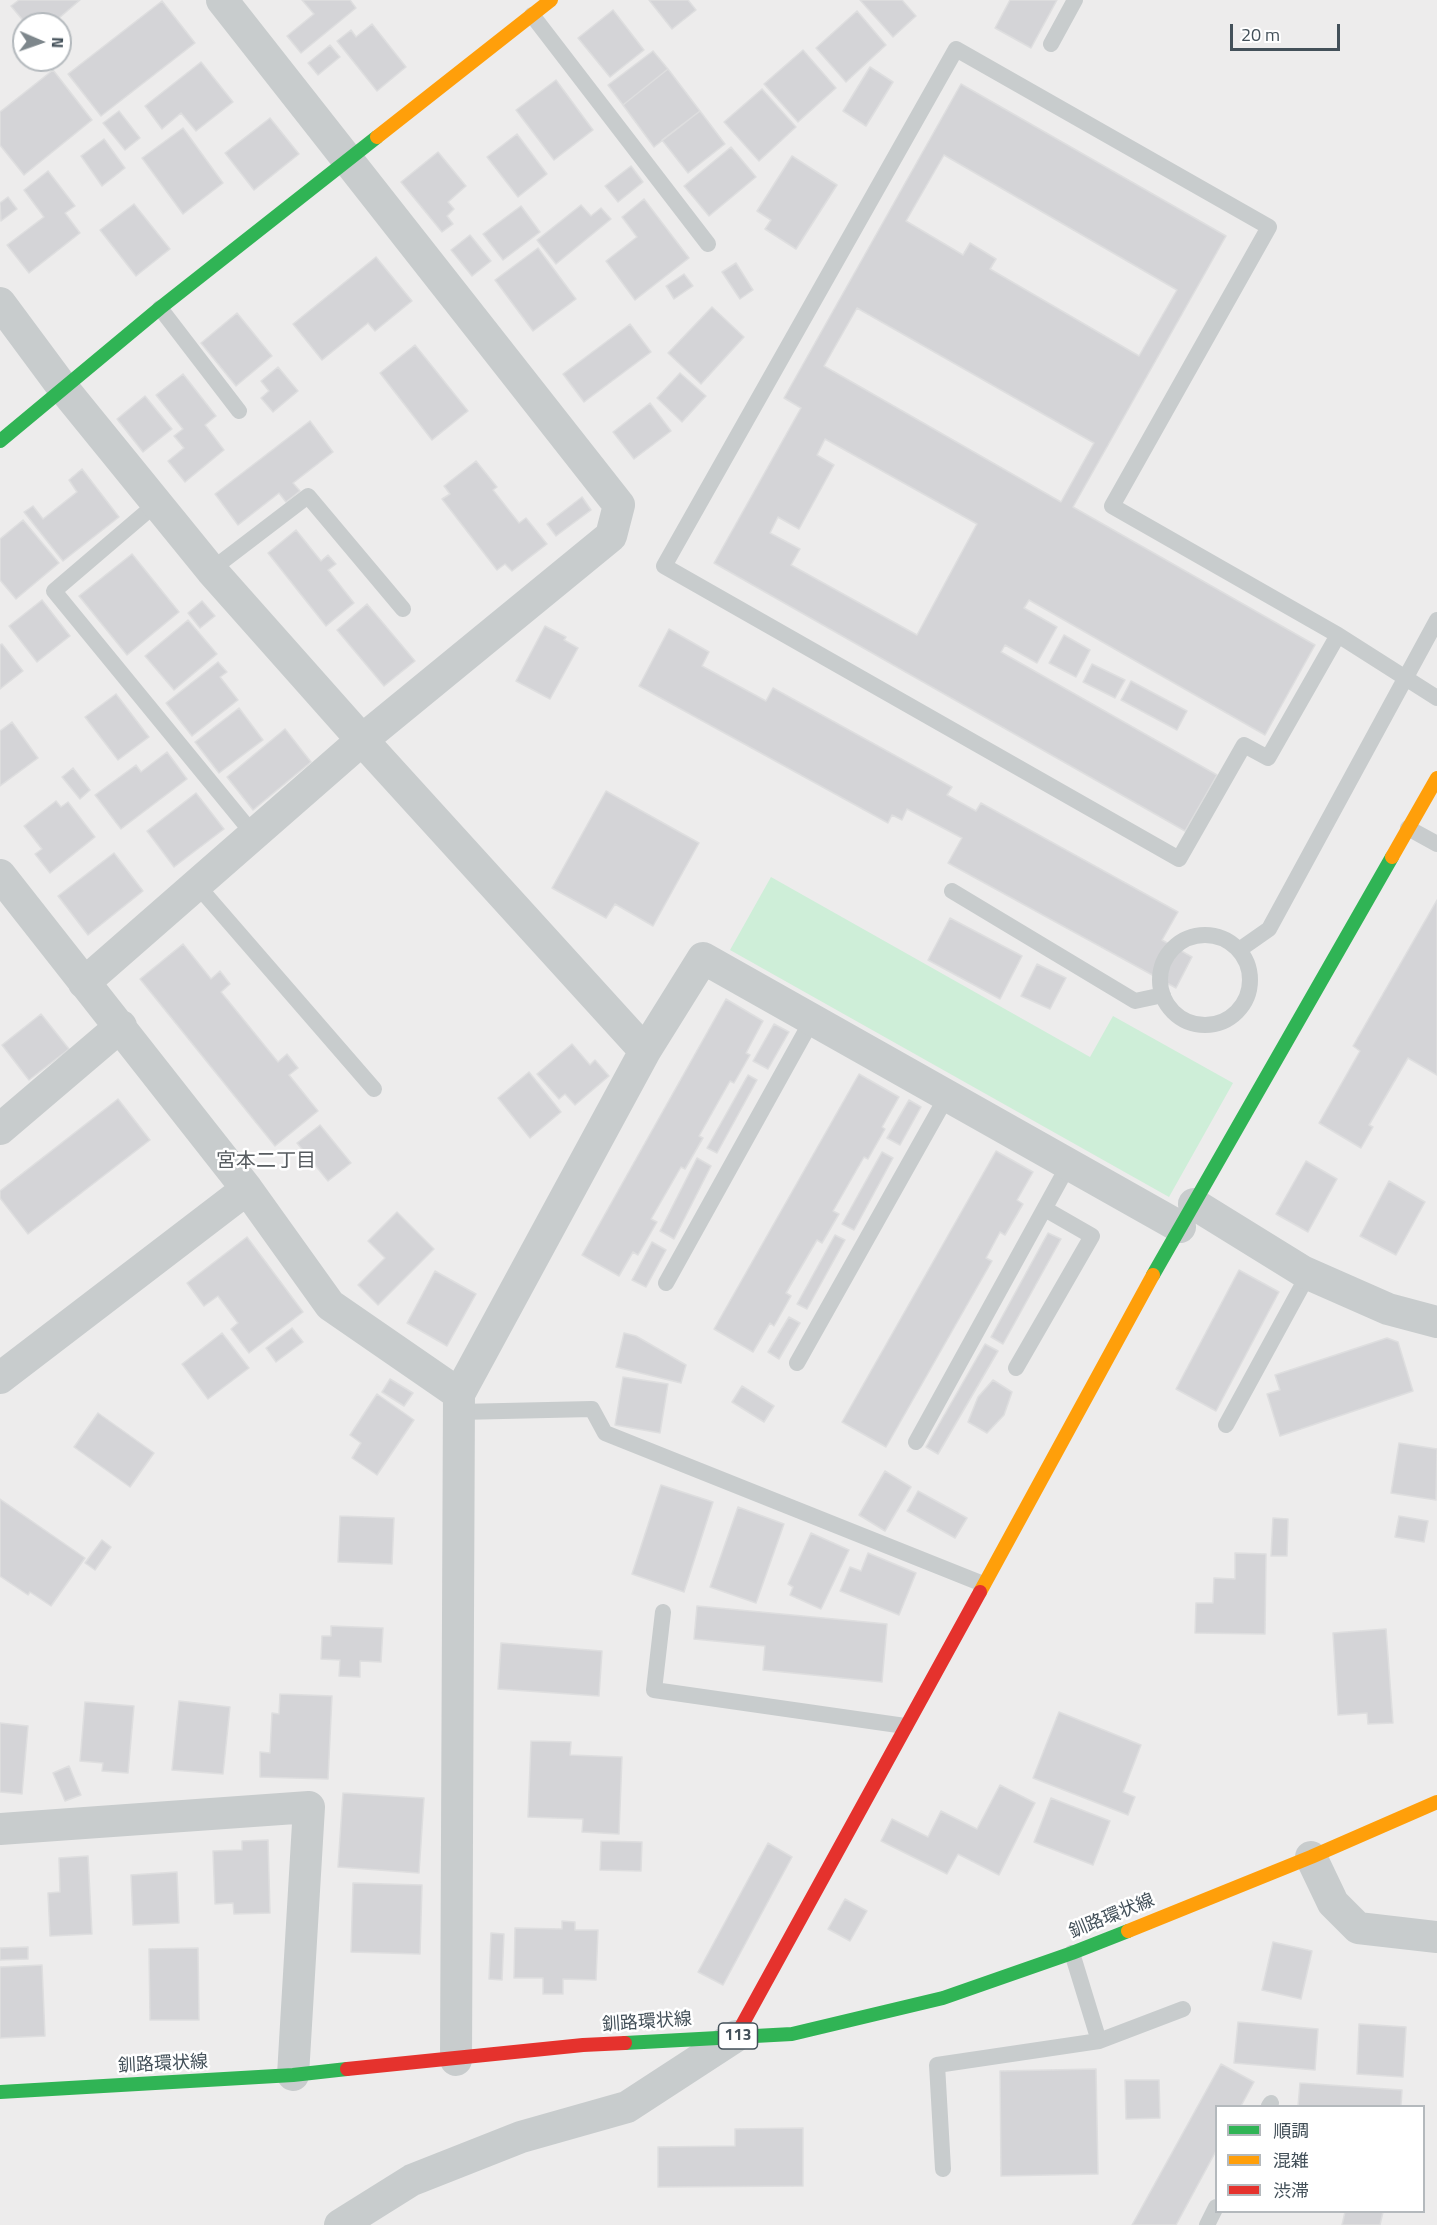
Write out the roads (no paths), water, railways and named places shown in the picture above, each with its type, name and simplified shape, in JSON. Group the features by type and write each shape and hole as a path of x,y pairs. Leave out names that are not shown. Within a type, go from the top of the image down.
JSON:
{"street":[{"path":"84,983 362,740 611,536 619,505 222,0"},
{"path":"0,441 160,308 551,0"},
{"path":"0,303 63,387 211,570 645,1051"},
{"path":"340,2225 412,2180 521,2137 627,2108 736,2036 1187,1216 1437,778"},
{"path":"0,875 247,1189 330,1305 459,1403"},
{"path":"456,2060 459,1403 645,1051 703,958 1069,1164 1388,1309 1437,1322"},
{"path":"0,1129 121,1026"},
{"path":"0,1378 247,1189"},
{"name":"釧路環状線","path":"0,2092 293,2075 456,2060 583,2045 792,2034 943,1998 1072,1953 1311,1857 1437,1802"},
{"path":"0,1829 309,1807 293,2075"},
{"path":"1311,1857 1333,1903 1358,1928 1437,1937"}],"lane":[{"path":"1051,44 1075,0"},
{"path":"532,15 708,244"},
{"path":"1338,635 1268,758 1244,744 1179,859 664,566 956,49 1269,227 1112,506 1338,635 1437,698"},
{"path":"160,308 239,411"},
{"path":"211,570 309,496 403,609"},
{"path":"157,503 54,591 254,835"},
{"path":"1239,950 1269,929 1437,620"},
{"path":"1408,828 1437,844"},
{"path":"197,885 374,1089"},
{"path":"952,891 1134,1001 1162,995"},
{"path":"1208,935 1224,939 1239,950 1247,963 1250,979 1248,995 1240,1009 1228,1019 1214,1025 1198,1025 1182,1019 1171,1009 1162,995 1160,978 1164,961 1175,947 1190,938 1208,935"},
{"path":"666,1283 812,1020"},
{"path":"797,1363 947,1096"},
{"path":"916,1442 1069,1164"},
{"path":"1016,1368 1092,1236 1045,1209"},
{"path":"1226,1425 1308,1273"},
{"path":"459,1403 592,1409 605,1433 983,1584"},
{"path":"663,1612 654,1690 905,1726"},
{"path":"1072,1953 1099,2041"},
{"path":"943,2169 937,2065 1099,2041 1183,2009"},
{"path":"1207,2225 1215,2209"}],"district":[{"name":"宮本二丁目","path":"266,1162"}]}
